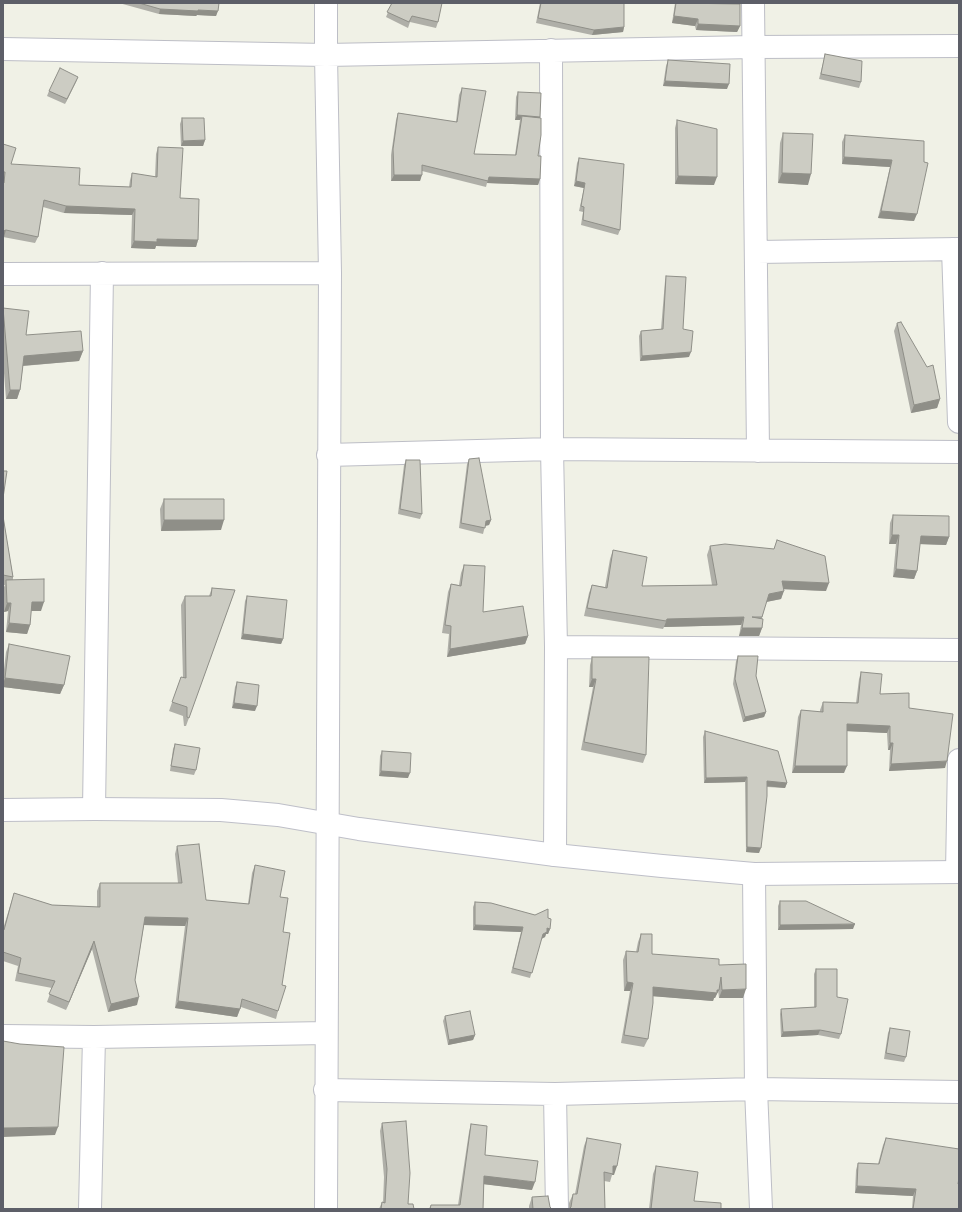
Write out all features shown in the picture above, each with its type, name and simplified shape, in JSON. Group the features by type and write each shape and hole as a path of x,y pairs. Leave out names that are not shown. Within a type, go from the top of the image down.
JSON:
{"street":[{"path":"326,3 330,272 326,823 326,1209"},
{"path":"753,3 757,252 758,451"},
{"path":"3,49 326,55 754,47 959,46"},
{"path":"551,50 552,449 556,647 555,855"},
{"path":"757,252 956,249 959,422"},
{"path":"3,274 330,272"},
{"path":"94,809 102,273"},
{"path":"328,455 552,449 959,452"},
{"path":"556,647 959,650"},
{"path":"3,810 221,810 278,815 359,829 555,855 754,874 958,872 959,760"},
{"path":"754,874 756,1089 761,1209"},
{"path":"3,1036 94,1037 326,1033"},
{"path":"90,1209 94,1037"},
{"path":"326,1090 555,1094 756,1089 959,1092"},
{"path":"555,1094 557,1209"}],"building":[{"path":"139,3 219,3 218,11 198,11 160,9"},
{"path":"392,3 442,3 438,22 412,16 409,22 387,12"},
{"path":"541,3 624,3 624,27 594,30 538,18"},
{"path":"676,3 740,4 740,26 698,24 698,19 674,16"},
{"path":"825,54 862,61 861,82 821,74"},
{"path":"668,60 730,64 729,84 665,81"},
{"path":"60,68 78,77 67,99 49,91"},
{"path":"462,88 486,91 474,154 516,155 522,116 541,118 541,135 538,156 541,156 540,179 489,177 488,181 422,165 422,175 394,175 393,149 398,113 457,122"},
{"path":"518,92 541,93 540,117 517,115"},
{"path":"182,118 204,118 205,140 183,141"},
{"path":"677,120 717,129 717,177 678,176"},
{"path":"783,133 813,134 811,174 782,173"},
{"path":"845,135 924,141 924,162 928,163 917,214 881,211 892,160 844,157"},
{"path":"3,144 16,148 11,164 80,168 79,185 131,187 132,173 157,177 158,147 183,148 180,198 199,199 198,240 157,239 157,242 134,241 135,209 66,206 44,200 38,237 6,230 3,231 3,183 5,172 3,172"},
{"path":"579,158 624,164 620,230 583,220 584,207 581,206 585,183 576,181"},
{"path":"666,276 686,277 683,329 693,331 691,352 642,356 641,331 663,329"},
{"path":"3,308 29,311 26,335 81,331 83,351 24,356 20,390 10,390"},
{"path":"901,322 927,367 933,365 940,399 914,405 897,323"},
{"path":"479,458 491,520 486,521 485,528 461,523 469,459"},
{"path":"406,460 420,460 422,514 400,509"},
{"path":"3,471 7,471 3,498"},
{"path":"164,499 224,499 224,520 164,520"},
{"path":"893,515 949,516 949,537 921,536 917,571 896,569 899,535 892,535"},
{"path":"3,516 13,577 3,575"},
{"path":"777,540 825,556 829,583 782,581 784,591 769,594 762,617 752,617 763,619 762,628 742,628 744,617 667,619 666,621 587,608 592,585 607,588 613,550 647,557 642,586 717,585 710,546 725,544 774,549"},
{"path":"464,565 485,566 483,612 523,606 528,636 450,649 451,626 445,625 451,584 461,586"},
{"path":"44,579 44,602 32,602 30,625 9,623 11,603 7,603 6,580"},
{"path":"212,588 235,590 189,718 187,717 187,707 172,702 181,677 186,678 185,596 211,596"},
{"path":"247,596 287,600 283,639 243,634"},
{"path":"9,644 70,656 64,685 5,678"},
{"path":"738,656 758,656 756,676 766,712 745,717 735,679"},
{"path":"592,657 649,657 646,755 584,742 596,679 592,679"},
{"path":"861,672 882,674 880,694 909,693 909,708 953,714 947,761 891,764 893,743 890,743 890,726 847,724 847,766 795,766 801,710 823,712 823,702 858,703"},
{"path":"237,682 259,685 257,706 234,703"},
{"path":"705,731 778,751 787,783 767,781 767,796 761,848 747,847 747,777 706,778"},
{"path":"175,744 200,748 196,770 171,766"},
{"path":"382,751 411,753 410,773 381,771"},
{"path":"199,844 206,900 249,904 255,865 285,871 280,897 288,898 283,932 290,933 282,985 286,986 278,1011 242,999 240,1009 178,1001 188,918 145,917 135,980 139,997 111,1004 94,941 69,1002 49,994 55,981 18,973 21,958 3,952 3,929 4,930 14,893 52,905 100,907 100,883 182,883 177,846"},
{"path":"780,901 806,901 855,924 780,925"},
{"path":"475,902 491,903 535,915 548,909 548,918 551,919 550,929 547,928 547,932 543,934 532,973 513,968 523,927 475,925"},
{"path":"641,934 652,934 652,954 719,959 719,965 746,964 746,989 722,990 721,977 719,990 717,990 717,993 653,987 653,1003 648,1039 624,1035 633,983 627,982 626,951 638,952"},
{"path":"816,969 837,969 837,997 848,999 841,1034 820,1030 783,1032 781,1009 816,1007"},
{"path":"470,1011 475,1035 449,1040 445,1016"},
{"path":"890,1028 910,1031 906,1057 886,1053"},
{"path":"3,1041 20,1044 64,1047 58,1127 3,1128"},
{"path":"406,1121 410,1173 408,1204 413,1204 414,1209 381,1209 382,1202 385,1203 387,1169 382,1123"},
{"path":"471,1124 487,1126 485,1155 538,1161 535,1182 484,1176 483,1209 430,1209 431,1205 460,1205"},
{"path":"587,1138 621,1144 617,1166 613,1166 613,1174 604,1172 605,1209 569,1209 571,1207 573,1194 577,1194"},
{"path":"886,1138 959,1149 959,1209 913,1209 916,1189 857,1186 858,1163 879,1164"},
{"path":"656,1166 698,1172 694,1201 721,1203 721,1209 651,1209"},
{"path":"548,1196 550,1207 552,1209 533,1209 532,1197"}]}
